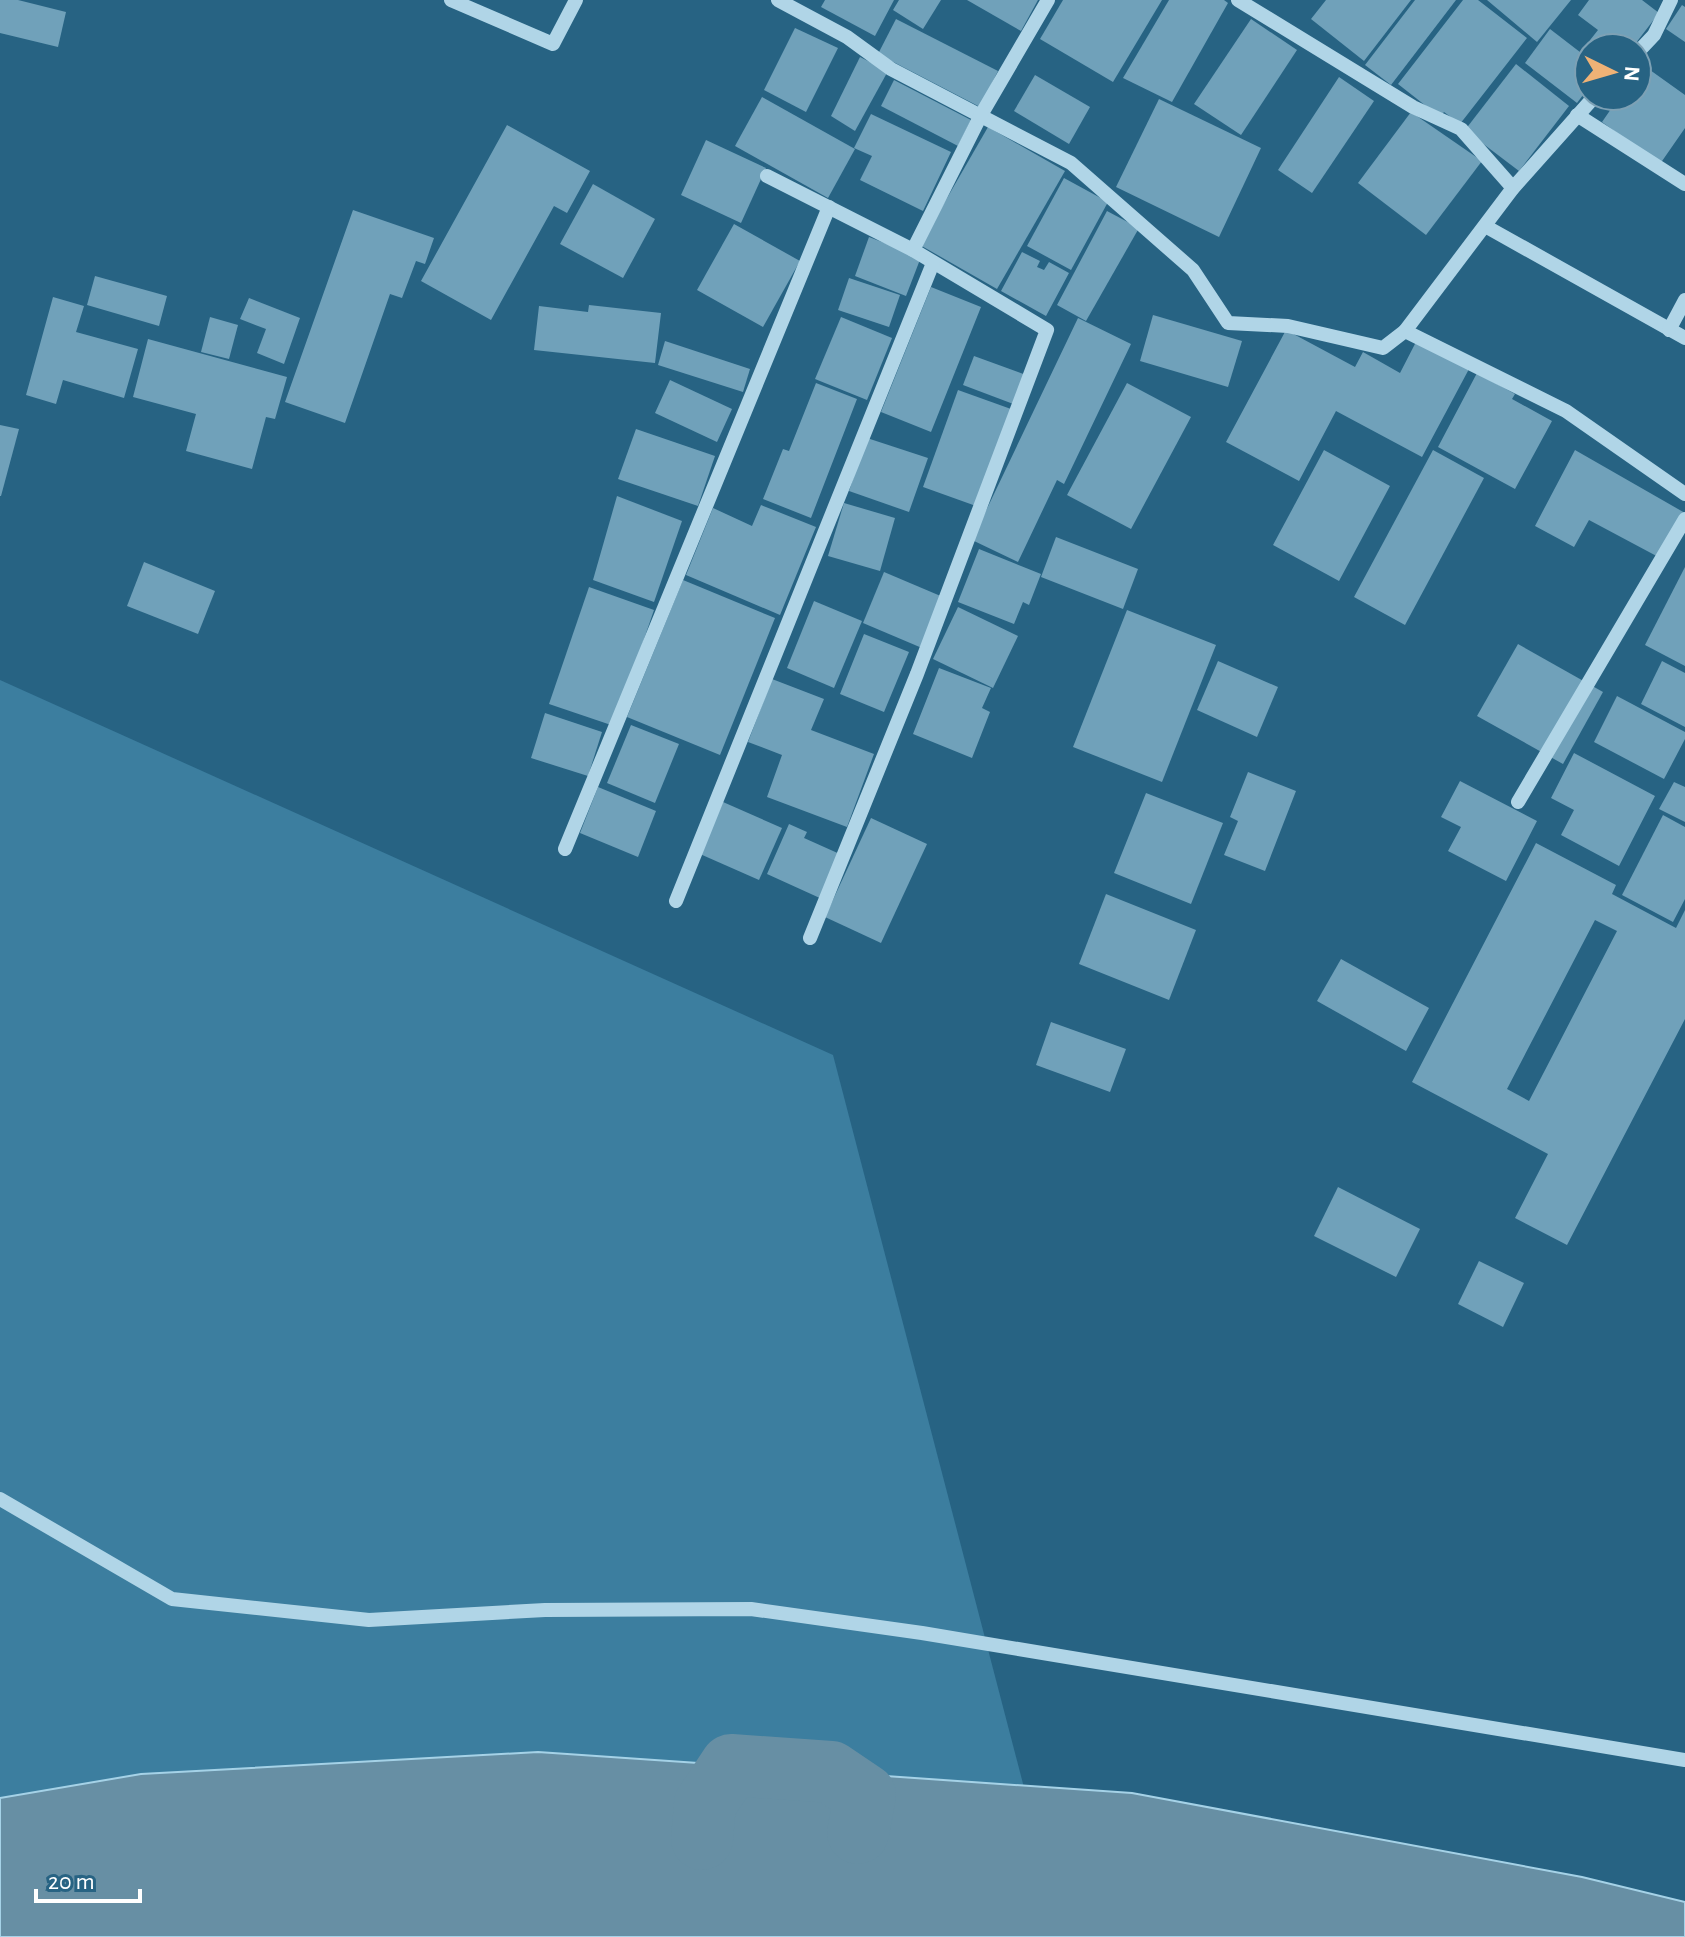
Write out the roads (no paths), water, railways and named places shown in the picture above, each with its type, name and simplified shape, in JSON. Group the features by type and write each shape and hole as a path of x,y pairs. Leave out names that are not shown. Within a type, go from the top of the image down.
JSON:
{"street":[{"path":"451,0 553,44 576,0"},
{"path":"778,0 847,37 891,69 1071,163 1193,270 1228,323 1288,326 1383,348 1405,331 1513,188 1580,112"},
{"path":"913,250 981,115 1048,0"},
{"path":"1238,0 1413,107 1461,129 1513,188"},
{"path":"1653,36 1665,2"},
{"path":"1577,115 1685,184"},
{"path":"767,176 913,250 1047,330 917,674 810,938"},
{"path":"565,849 829,207"},
{"path":"1485,226 1685,338"},
{"path":"676,901 933,263"},
{"path":"1669,330 1685,300"},
{"path":"1405,331 1566,411 1685,494"},
{"path":"1518,802 1685,519"},
{"path":"0,1499 172,1599 369,1620 545,1610 751,1609 922,1633 1685,1760"}],"waterway":[{"path":"702,1839 705,1804 731,1765 831,1772 865,1795 858,1833"}]}
